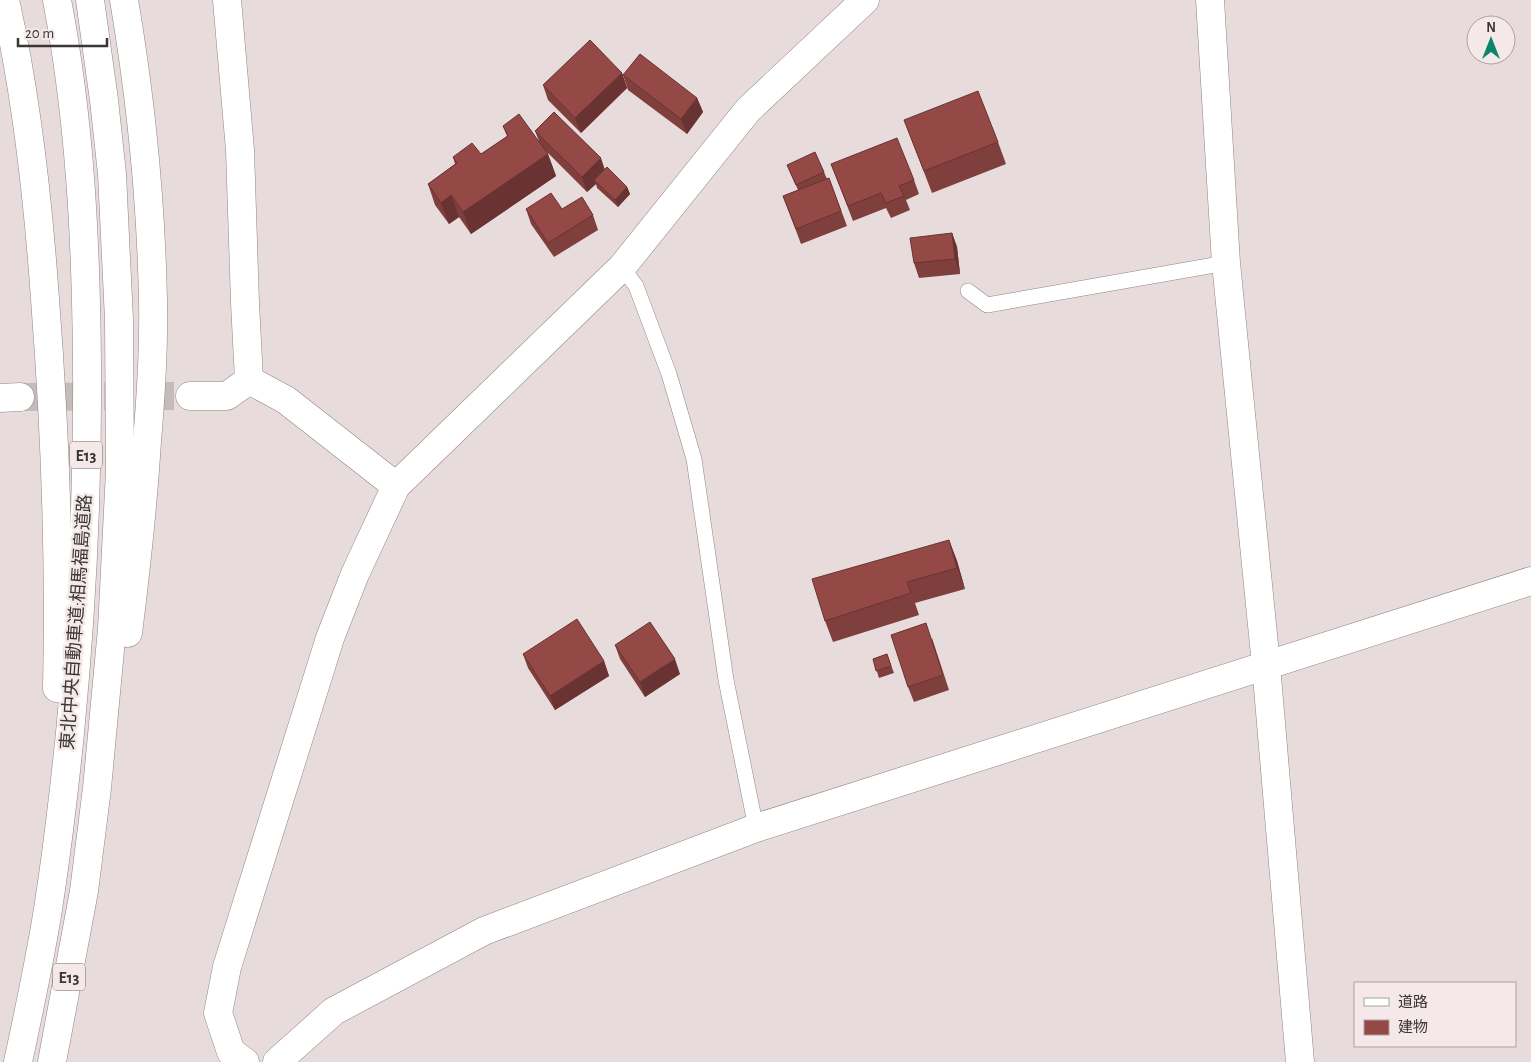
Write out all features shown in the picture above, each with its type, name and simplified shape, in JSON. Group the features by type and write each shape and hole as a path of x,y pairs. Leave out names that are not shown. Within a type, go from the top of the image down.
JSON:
{"main road":[{"path":"5,0 29,133 37,200 51,374 58,556 58,639 55,778 48,909"},
{"name":"東北中央自動車道;相馬福島道路","path":"18,1062 48,909 62,809 81,600 86,500 85,248 73,103 57,0"},
{"name":"東北中央自動車道;相馬福島道路","path":"52,1062 84,891 106,705 117,550 120,453 119,320 112,174 90,0"},
{"path":"84,891 117,711 134,589 152,383 153,303 150,223 143,138 133,54 124,0"},
{"path":"227,0 240,150 249,380"},
{"path":"245,1062 231,1052 218,1013 226,967 330,638 355,574 396,486 622,267 748,110 866,0"},
{"path":"1210,0 1226,263 1266,665 1300,1062"},
{"path":"190,396 227,396 249,380"},
{"path":"249,380 286,400 396,486"},
{"path":"277,1062 334,1012 484,931 756,828 1531,581"}],"lane":[{"path":"968,291 987,305 1226,263"},
{"path":"622,267 636,286 666,366 694,458 726,680 756,828"}],"building":[{"path":"590,40 622,73 575,118 543,85"},
{"path":"640,54 697,98 681,119 623,75"},
{"path":"978,91 998,142 924,171 904,120"},
{"path":"554,112 601,158 582,177 535,131"},
{"path":"519,114 548,154 463,212 451,195 441,203 428,184 457,163 453,157 472,143 481,154 508,136 503,126"},
{"path":"897,138 914,180 899,186 904,196 886,203 881,193 848,206 831,164"},
{"path":"815,152 824,172 796,185 787,165"},
{"path":"607,167 627,187 615,200 594,180"},
{"path":"829,178 841,211 796,229 783,196"},
{"path":"551,193 562,209 582,197 593,215 548,243 526,209"},
{"path":"952,233 955,259 914,263 910,238"},
{"path":"949,540 957,568 907,582 911,593 825,621 812,579"},
{"path":"577,619 604,661 550,696 523,654"},
{"path":"650,622 675,659 640,682 615,645"},
{"path":"926,623 943,675 908,687 891,635"},
{"path":"887,654 891,666 876,671 873,659"}],"tunnel":[{"path":"20,397 190,396"}]}
